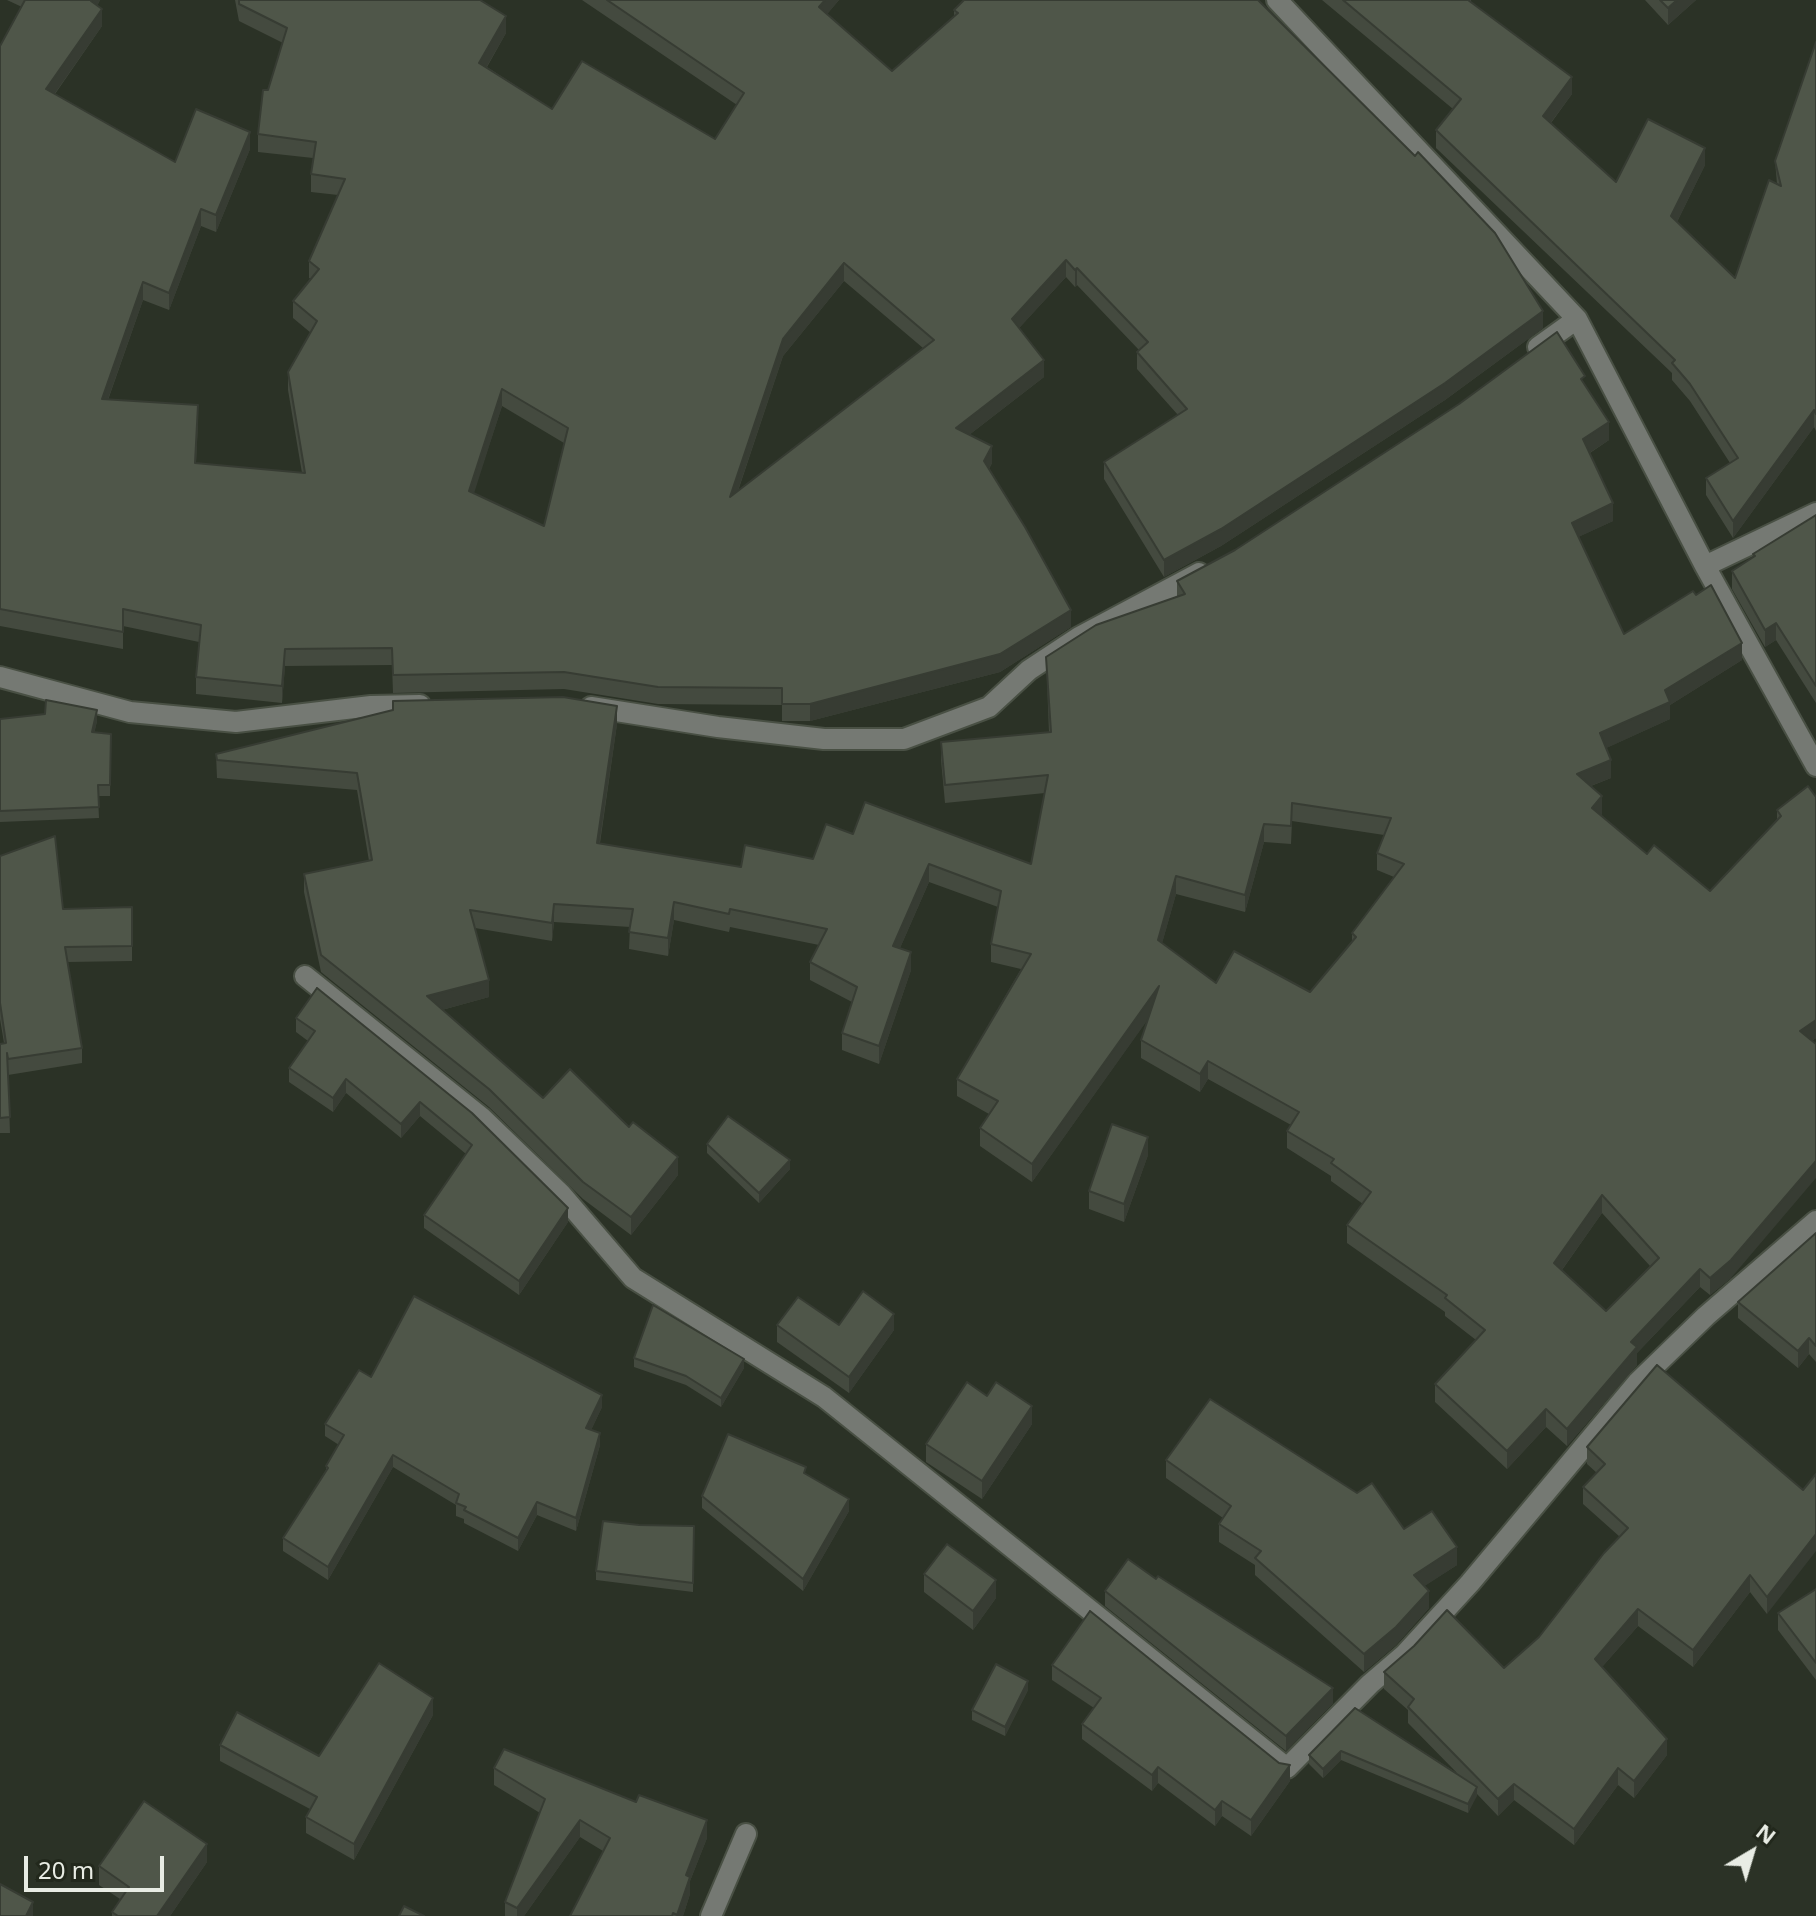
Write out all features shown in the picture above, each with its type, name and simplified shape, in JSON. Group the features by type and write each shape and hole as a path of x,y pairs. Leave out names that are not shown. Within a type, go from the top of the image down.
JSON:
{"street":[{"path":"1277,0 1577,319 1705,566 1816,766"},
{"path":"1527,356 1577,319"},
{"path":"1705,566 1816,513"},
{"path":"564,702 718,727 824,739 904,739 989,707 1029,670 1079,637 1215,564"},
{"path":"0,677 130,712 236,722 371,706 445,704"},
{"path":"305,976 481,1117 561,1194 633,1278 824,1397 1287,1768 1370,1684 1405,1654 1470,1583 1638,1382 1706,1316 1816,1221"},
{"path":"711,1916 746,1834"}],"building":[{"path":"25,0 91,0 102,9 46,89 175,162 196,109 250,132 216,215 201,209 169,293 143,282 102,399 198,405 195,463 305,473 288,372 317,321 293,301 319,269 309,261 345,179 311,174 316,142 258,134 263,90 268,90 287,28 239,4 239,0 480,0 506,16 479,63 552,109 582,61 715,139 744,93 607,0 825,0 819,7 892,71 958,13 954,10 964,0 1258,0 1415,156 1418,152 1495,233 1543,311 1445,383 1221,529 1164,560 1104,462 1187,409 1137,352 1148,342 1066,260 1012,319 1044,360 956,428 992,446 984,461 1071,610 1000,654 810,704 782,704 782,688 658,687 564,672 393,675 392,648 285,649 282,686 196,677 201,625 123,609 123,632 0,609 0,46","holes":["844,263 934,340 730,497 783,339","502,389 568,428 544,526 469,491"]},
{"path":"1343,0 1468,0 1572,77 1543,116 1616,182 1648,119 1705,148 1671,216 1735,278 1769,180 1781,186 1775,161 1816,42 1816,414 1814,410 1733,521 1706,478 1738,458 1690,384 1672,363 1675,360 1436,130 1461,99"},
{"path":"1660,0 1677,0 1668,8"},
{"path":"1557,332 1585,376 1581,379 1609,422 1583,439 1613,503 1572,523 1624,634 1693,591 1696,595 1711,585 1742,643 1665,690 1670,702 1600,733 1611,760 1577,774 1602,796 1592,808 1647,854 1654,845 1710,891 1781,816 1777,810 1808,786 1816,797 1816,1020 1800,1031 1816,1044 1816,1161 1731,1260 1710,1278 1700,1269 1631,1342 1637,1347 1567,1429 1546,1409 1507,1451 1435,1384 1485,1330 1445,1298 1447,1295 1347,1225 1371,1192 1331,1163 1334,1159 1287,1131 1299,1112 1208,1061 1200,1074 1141,1040 1159,986 1032,1164 980,1128 998,1101 957,1079 1031,954 991,944 1001,891 929,864 893,946 911,952 879,1046 842,1033 857,987 810,962 827,929 730,909 729,914 674,902 668,938 629,932 633,909 554,904 552,923 470,910 489,980 427,996 543,1098 570,1069 629,1127 633,1122 678,1157 631,1217 583,1182 489,1089 321,955 304,874 372,860 357,773 217,760 216,754 393,710 393,701 563,697 617,706 597,843 741,867 745,845 813,859 826,824 853,834 865,802 1031,864 1048,775 945,785 941,742 1051,732 1046,657 1096,625 1185,594 1177,581 1235,550 1459,404","holes":["1292,803 1391,818 1377,853 1404,864 1352,933 1356,937 1310,992 1234,951 1216,983 1158,940 1176,876 1245,895 1264,824 1291,826","1602,1195 1659,1258 1606,1311 1554,1263"]},
{"path":"1816,515 1816,686 1776,623 1765,630 1732,571 1755,556 1753,554"},
{"path":"46,700 97,710 92,732 111,734 110,785 98,785 99,807 0,811 0,719 45,714"},
{"path":"55,836 63,909 132,907 132,946 65,947 82,1048 8,1059 7,1053 10,1117 0,1118 0,1044 6,1043 0,1003 0,856"},
{"path":"317,988 472,1113 568,1208 519,1281 424,1215 472,1145 420,1102 401,1124 346,1079 333,1098 289,1068 315,1031 296,1018"},
{"path":"728,1116 790,1160 759,1193 707,1144"},
{"path":"1112,1124 1148,1137 1124,1204 1089,1191"},
{"path":"1816,1233 1816,1346 1809,1338 1798,1351 1738,1302"},
{"path":"863,1291 894,1314 849,1377 777,1325 798,1297 839,1325"},
{"path":"414,1296 602,1395 586,1428 600,1433 576,1518 537,1502 518,1538 464,1510 466,1507 456,1503 459,1494 393,1455 328,1567 283,1538 328,1468 326,1466 344,1435 325,1424 359,1370 371,1377"},
{"path":"653,1305 744,1359 721,1398 686,1376 634,1358"},
{"path":"1657,1365 1803,1490 1816,1474 1816,1534 1767,1597 1750,1575 1693,1650 1638,1609 1595,1659 1667,1739 1634,1781 1618,1768 1574,1829 1514,1784 1498,1799 1408,1707 1414,1699 1384,1672 1414,1646 1447,1610 1504,1668 1539,1637 1604,1553 1628,1528 1583,1487 1605,1464 1587,1447"},
{"path":"967,1382 987,1396 996,1382 1032,1406 982,1481 926,1444"},
{"path":"1210,1399 1357,1493 1372,1483 1404,1529 1432,1511 1457,1547 1414,1575 1429,1591 1396,1627 1364,1654 1255,1558 1261,1551 1219,1524 1231,1506 1166,1460"},
{"path":"728,1434 806,1467 804,1473 849,1499 803,1579 702,1496"},
{"path":"603,1521 694,1526 693,1583 596,1571"},
{"path":"947,1544 996,1580 973,1611 924,1574"},
{"path":"1128,1559 1333,1688 1286,1736 1105,1591"},
{"path":"1816,1589 1816,1663 1778,1613"},
{"path":"1090,1611 1279,1763 1290,1765 1251,1820 1222,1801 1215,1810 1158,1767 1152,1775 1082,1724 1101,1698 1052,1665"},
{"path":"379,1663 433,1698 354,1844 306,1817 317,1797 220,1745 237,1712 319,1756"},
{"path":"996,1664 1028,1681 1005,1727 972,1710"},
{"path":"1355,1708 1477,1787 1468,1804 1341,1751 1323,1769 1309,1755"},
{"path":"504,1749 636,1802 639,1795 707,1820 686,1875 690,1877 677,1915 570,1916 610,1838 580,1820 517,1908 505,1902 545,1799 494,1768"},
{"path":"144,1801 207,1844 157,1916 118,1916 112,1912 129,1887 99,1866"},
{"path":"0,1884 33,1902 26,1916 0,1916"},
{"path":"404,1906 424,1916 399,1916"}]}
